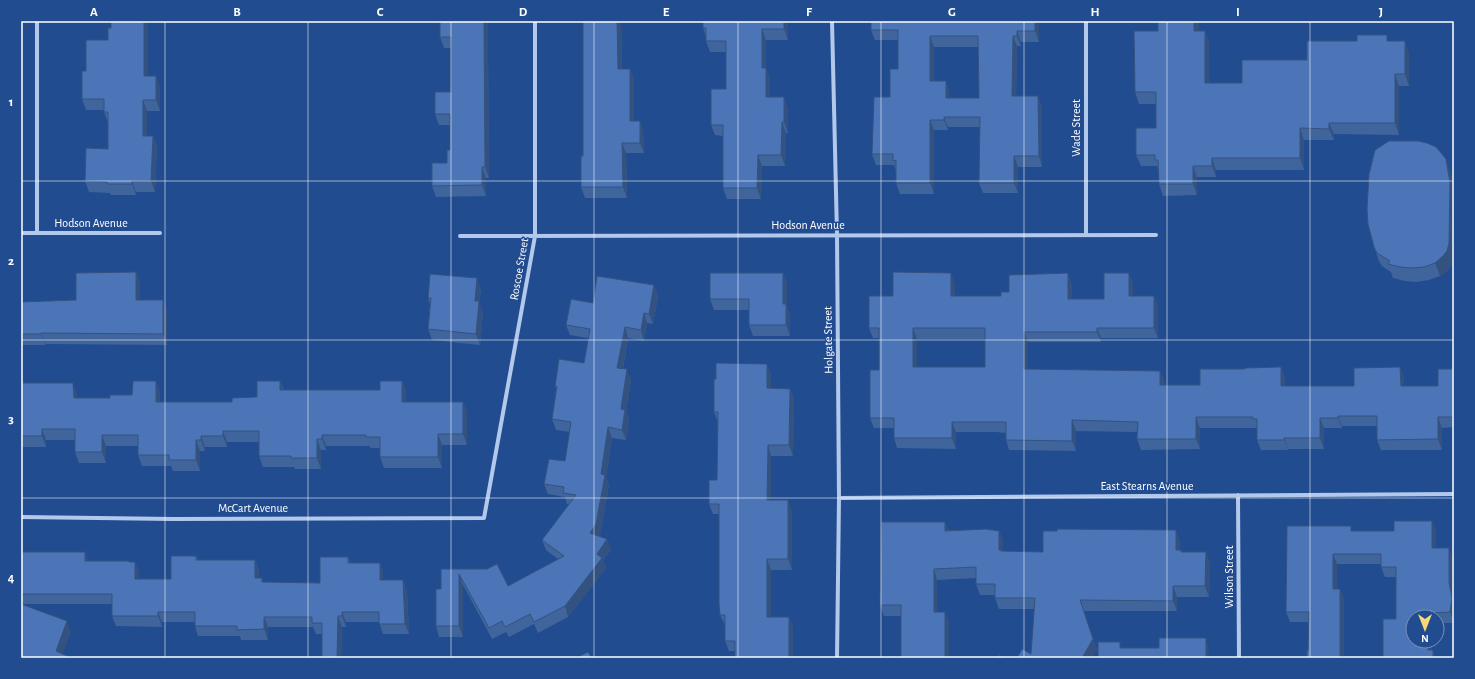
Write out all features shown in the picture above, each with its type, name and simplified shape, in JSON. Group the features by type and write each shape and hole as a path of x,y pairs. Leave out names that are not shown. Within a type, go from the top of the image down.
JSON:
{"street":[{"path":"37,21 37,233"},
{"name":"Roscoe Street","path":"484,518 535,236 535,21"},
{"name":"Holgate Street","path":"832,21 839,498 837,658"},
{"name":"Wade Street","path":"1086,21 1086,235"},
{"name":"Hodson Avenue","path":"21,233 160,233"},
{"name":"Hodson Avenue","path":"460,236 1156,235"},
{"name":"East Stearns Avenue","path":"839,498 1454,494"},
{"name":"Wilson Street","path":"1238,496 1239,658"},
{"name":"McCart Avenue","path":"21,517 173,519 484,518"}],"building":[{"path":"111,21 144,21 144,76 156,76 156,100 143,100 143,136 153,136 151,181 132,181 132,184 107,184 107,182 85,181 86,148 108,149 108,112 104,112 104,99 82,99 82,71 86,71 86,40 108,40 108,28 111,28"},
{"path":"440,21 484,21 485,167 482,167 482,185 432,186 432,163 447,163 447,150 450,150 450,114 435,114 435,92 451,92 451,37 440,37"},
{"path":"583,21 617,21 618,69 630,69 630,121 640,121 640,143 622,143 623,187 581,187 581,156 583,156"},
{"path":"703,21 784,21 784,29 762,29 762,68 766,68 766,97 784,97 784,122 782,122 781,155 758,155 757,188 723,188 723,125 711,125 711,89 726,89 726,41 706,41 706,28 703,28"},
{"path":"871,21 1035,21 1035,31 1017,31 1017,36 1013,36 1012,96 1038,96 1039,156 1014,156 1014,183 979,183 980,117 944,117 944,120 930,120 930,183 896,183 896,160 893,161 893,154 872,154 874,97 890,97 890,69 898,69 898,30 871,30","holes":["930,36 978,36 979,98 946,98 946,81 930,81"]},
{"path":"1158,21 1194,21 1194,31 1205,31 1205,83 1242,83 1242,60 1307,60 1307,41 1357,41 1357,35 1387,35 1387,41 1405,41 1405,74 1395,74 1395,123 1329,123 1329,129 1300,128 1300,158 1212,158 1212,166 1193,166 1193,184 1159,184 1158,160 1155,160 1155,155 1136,155 1136,128 1156,128 1156,92 1135,92 1134,31 1158,31"},
{"path":"1389,141 1418,141 1427,143 1436,147 1446,159 1450,183 1449,243 1447,251 1443,256 1435,263 1424,267 1411,268 1388,264 1390,261 1377,253 1374,247 1368,224 1367,209 1369,174 1375,150"},
{"path":"136,272 136,300 163,300 163,334 21,334 21,302 76,300 76,273"},
{"path":"893,272 951,273 951,296 1001,296 1001,292 1009,292 1009,275 1068,273 1068,299 1104,299 1104,273 1129,273 1129,296 1154,296 1154,328 1097,328 1097,332 1024,332 1024,369 1160,371 1160,385 1200,385 1200,369 1281,367 1281,386 1354,386 1354,368 1400,367 1401,386 1438,386 1438,369 1454,369 1454,417 1438,417 1438,439 1377,440 1377,416 1338,416 1338,418 1320,418 1320,438 1284,438 1284,440 1257,440 1257,419 1253,419 1253,417 1196,417 1196,439 1137,439 1138,422 1072,420 1072,441 1006,440 1006,422 952,422 952,438 894,438 894,418 870,418 870,370 879,370 879,328 869,328 869,296 893,296","holes":["913,328 985,328 985,367 913,367"]},
{"path":"710,273 783,273 783,304 786,304 786,325 749,325 749,299 710,299"},
{"path":"430,274 477,278 475,301 479,301 476,334 428,329 431,298 428,298"},
{"path":"597,276 654,285 649,314 644,313 641,330 625,327 617,368 627,369 621,409 625,410 622,430 608,427 601,474 605,475 596,524 590,533 607,539 597,554 602,558 565,606 534,622 530,614 505,627 502,621 489,628 459,574 459,626 436,626 436,589 441,589 441,569 487,569 497,564 508,586 564,556 542,540 576,495 563,493 564,487 544,484 549,459 565,461 571,422 552,419 557,386 555,386 559,359 584,363 590,329 566,325 571,299 593,303"},
{"path":"716,363 767,364 767,388 790,389 789,445 768,445 767,500 788,500 788,559 767,559 767,617 789,617 789,658 735,658 735,641 725,641 725,615 720,615 719,604 719,504 709,504 709,480 717,480 718,412 714,412 714,379 716,379"},
{"path":"21,378 22,383 73,383 74,398 110,398 110,395 132,395 133,381 156,381 156,402 232,402 232,398 257,397 257,381 280,381 280,390 380,390 380,381 402,381 402,402 463,402 463,434 438,434 438,457 380,457 380,437 366,437 366,435 322,435 322,439 317,439 317,458 259,456 259,431 223,431 223,436 201,436 201,440 196,440 196,460 169,460 169,455 138,455 138,435 102,435 102,452 75,452 75,429 42,429 42,436 21,436"},
{"path":"1394,521 1432,521 1432,548 1449,548 1449,582 1452,598 1450,612 1445,612 1445,609 1405,609 1405,649 1433,650 1433,658 1383,658 1383,619 1396,619 1396,567 1381,567 1381,554 1333,554 1333,589 1340,589 1340,658 1307,658 1309,612 1286,612 1287,526 1351,526 1351,531 1394,531"},
{"path":"881,522 945,522 945,531 986,529 999,531 999,550 1001,551 1043,552 1043,531 1057,531 1057,529 1176,530 1176,550 1181,550 1181,552 1206,552 1205,586 1173,586 1173,601 1080,600 1093,639 1082,658 1017,658 1022,649 1031,654 1035,598 995,598 995,584 976,584 976,567 934,569 934,612 945,612 945,658 901,658 901,605 880,605"},
{"path":"21,552 85,552 85,561 135,562 135,579 171,579 171,556 196,556 196,560 255,560 255,578 262,578 262,582 320,583 320,557 348,557 348,563 380,563 380,580 403,580 405,624 379,624 379,612 342,612 342,616 338,616 337,657 322,657 322,623 312,623 312,617 264,617 264,629 237,630 237,626 195,626 195,612 158,612 158,616 112,616 112,594 21,594"},
{"path":"21,604 67,621 56,651 72,658 21,658"},
{"path":"1159,638 1206,638 1206,658 1098,658 1098,642 1120,642 1120,648 1159,648"},
{"path":"588,652 592,658 576,658"},
{"path":"999,655 1006,658 997,658"}]}
